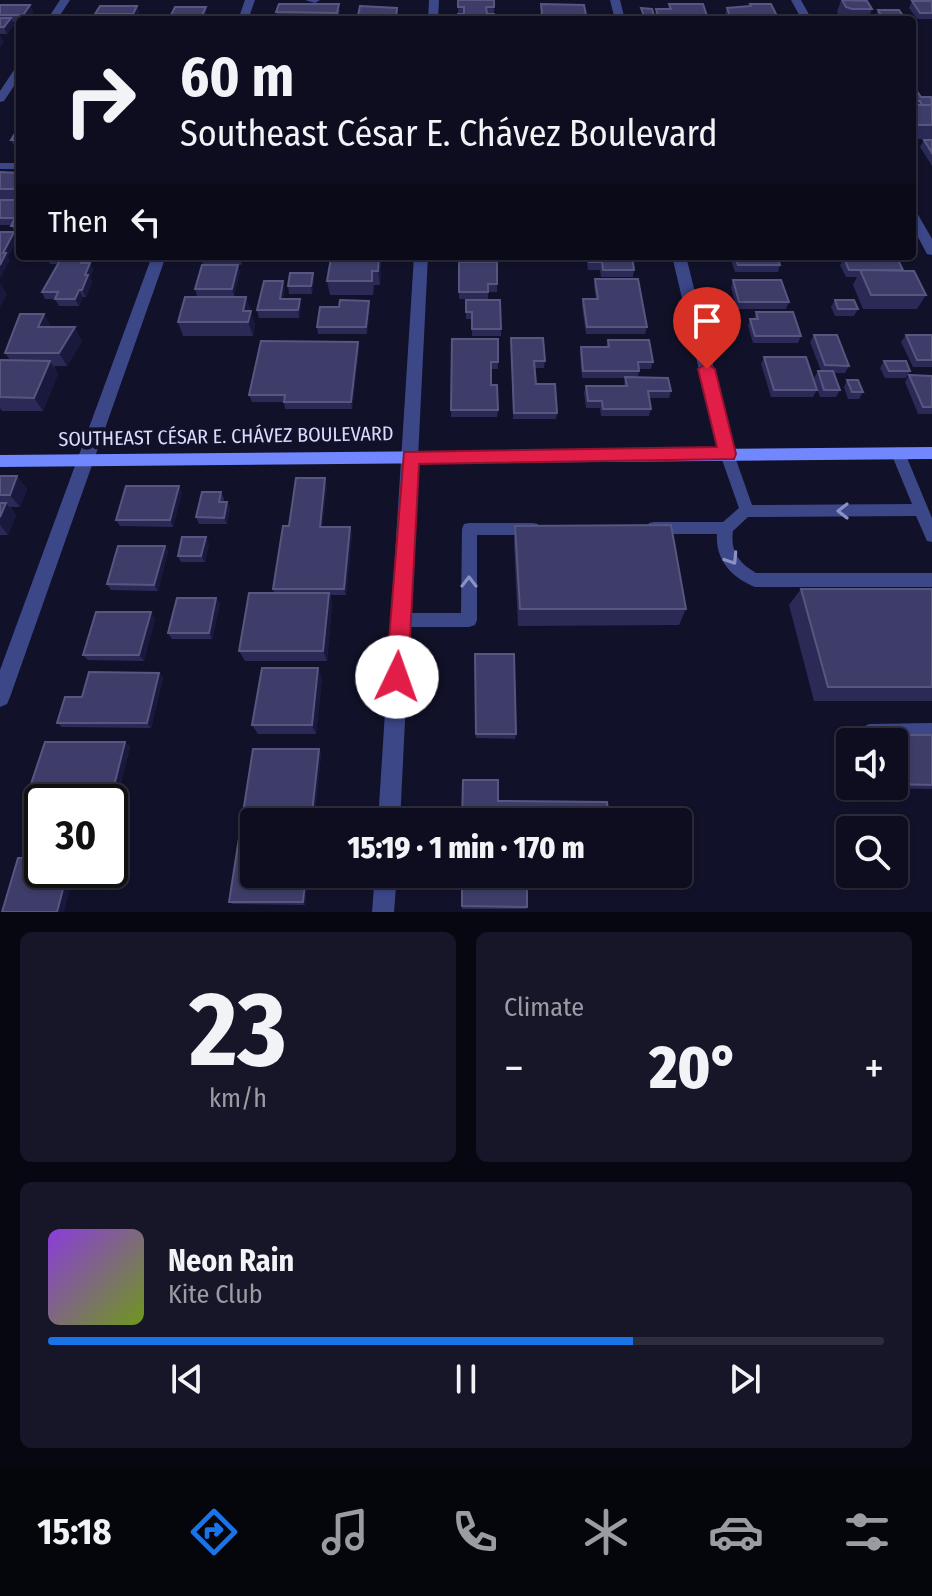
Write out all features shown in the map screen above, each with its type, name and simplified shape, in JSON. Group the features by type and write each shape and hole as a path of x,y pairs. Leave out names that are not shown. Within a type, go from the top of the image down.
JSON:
{"street":[{"path":"0,99 16,75"},
{"path":"916,221 932,251"},
{"path":"0,697 158,260"},
{"path":"390,808 421,260"},
{"path":"680,260 727,454"},
{"name":"SOUTHEAST CÉSAR E. CHÁVEZ BOULEVARD","path":"0,461 932,453"},
{"path":"383,912 385,888"}],"lane":[{"path":"898,453 932,536"},
{"path":"727,454 747,511"},
{"path":"921,510 747,511 726,528 722,538 727,556 745,576 755,580 932,580"},
{"path":"635,528 726,528"},
{"path":"400,620 469,620 469,529 545,529"},
{"path":"908,732 932,732"}],"building":[{"path":"458,0 494,0 494,7 486,7 487,14 494,16 458,16 464,14 464,7 458,7"},
{"path":"842,0 867,1 872,9 852,9 846,7"},
{"path":"912,1 932,1 932,13 920,13"},
{"path":"279,4 339,4 337,13 276,12"},
{"path":"541,4 584,5 586,15 542,15"},
{"path":"669,4 703,4 707,16 658,16 656,9 671,9"},
{"path":"771,4 777,16 730,16 727,8"},
{"path":"0,5 30,5 23,15 0,15"},
{"path":"100,6 137,6 133,14 95,14"},
{"path":"360,6 397,8 396,16 358,16"},
{"path":"175,7 206,7 202,16 155,16 171,15"},
{"path":"641,8 652,9 654,16 644,16"},
{"path":"878,10 899,10 903,16 881,16"},
{"path":"0,18 11,18 4,27 0,27"},
{"path":"916,90 921,97 931,97 932,105 922,105 916,101"},
{"path":"916,105 932,105 932,125 918,125"},
{"path":"924,140 932,140 932,153"},
{"path":"0,172 16,173 16,189 0,189"},
{"path":"0,200 16,200 16,226 11,226 15,218 0,218"},
{"path":"0,232 14,232 0,265"},
{"path":"60,260 90,263 82,290 75,299 55,299 58,292 42,292"},
{"path":"331,260 379,260 378,271 372,271 372,281 327,281"},
{"path":"633,260 634,270 603,270 602,262 589,262"},
{"path":"736,260 778,260 780,265 738,265"},
{"path":"845,260 898,260 903,270 849,270"},
{"path":"459,262 497,262 497,284 488,284 488,292 459,292"},
{"path":"202,265 238,265 232,289 195,289"},
{"path":"860,270 914,271 926,295 871,295"},
{"path":"290,273 313,273 311,286 288,286"},
{"path":"595,279 638,279 647,327 587,327 583,299 598,299"},
{"path":"733,280 781,280 789,302 739,302"},
{"path":"264,281 283,281 280,299 300,299 298,310 257,310"},
{"path":"185,297 246,297 243,311 251,311 248,322 178,322"},
{"path":"340,300 369,301 366,327 317,327 320,307 339,307"},
{"path":"466,300 500,300 501,329 472,329 472,312 466,312"},
{"path":"835,300 854,300 858,309 838,309"},
{"path":"756,312 793,312 801,336 755,336 750,319 758,319"},
{"path":"20,314 44,314 38,327 75,327 59,353 5,353"},
{"path":"814,335 837,335 849,366 825,365"},
{"path":"906,335 932,335 932,360 917,360"},
{"path":"511,338 543,338 545,361 534,361 536,384 555,384 557,413 514,413"},
{"path":"452,339 498,339 498,362 491,362 491,385 497,385 498,410 451,410"},
{"path":"608,340 649,340 653,362 638,362 639,371 583,371 581,347 609,347"},
{"path":"261,341 358,342 351,402 284,402 285,395 249,395"},
{"path":"764,357 806,357 817,390 774,390"},
{"path":"0,360 50,361 34,398 0,397"},
{"path":"884,361 906,361 910,371 889,371"},
{"path":"818,371 833,371 840,390 824,390"},
{"path":"909,375 932,376 932,407 923,407"},
{"path":"625,377 668,378 671,391 648,391 651,409 603,409 602,401 588,401 586,386 627,386"},
{"path":"847,380 858,380 863,392 852,392"},
{"path":"0,476 17,476 10,495 0,495"},
{"path":"296,478 325,478 320,527 350,527 344,589 273,589 283,526 289,526"},
{"path":"126,486 179,486 170,520 116,520"},
{"path":"202,492 221,492 219,502 227,502 224,518 196,517"},
{"path":"0,503 6,503 0,517"},
{"path":"671,525 686,609 520,609 515,526"},
{"path":"182,537 206,537 201,556 178,556"},
{"path":"118,546 165,546 154,585 107,584"},
{"path":"801,589 932,589 932,687 828,687"},
{"path":"249,593 329,593 323,651 239,651"},
{"path":"177,598 216,598 209,633 168,633"},
{"path":"96,612 151,612 139,655 83,655"},
{"path":"475,654 514,654 516,734 476,734"},
{"path":"262,668 318,668 312,725 252,725"},
{"path":"89,672 159,673 147,723 57,723 65,697 82,697"},
{"path":"908,735 932,735 932,785 908,784"},
{"path":"45,742 125,742 114,784 31,784"},
{"path":"253,749 319,749 313,808 244,808"},
{"path":"463,780 498,780 498,801 607,802 608,808 462,808"},
{"path":"240,832 240,888 304,888 303,902 229,902"},
{"path":"18,858 24,858 24,888 63,888 57,912 2,912"},
{"path":"462,888 527,888 527,907 462,906"}],"route":[{"path":"397,677 410,457 727,454 707,369"}]}
